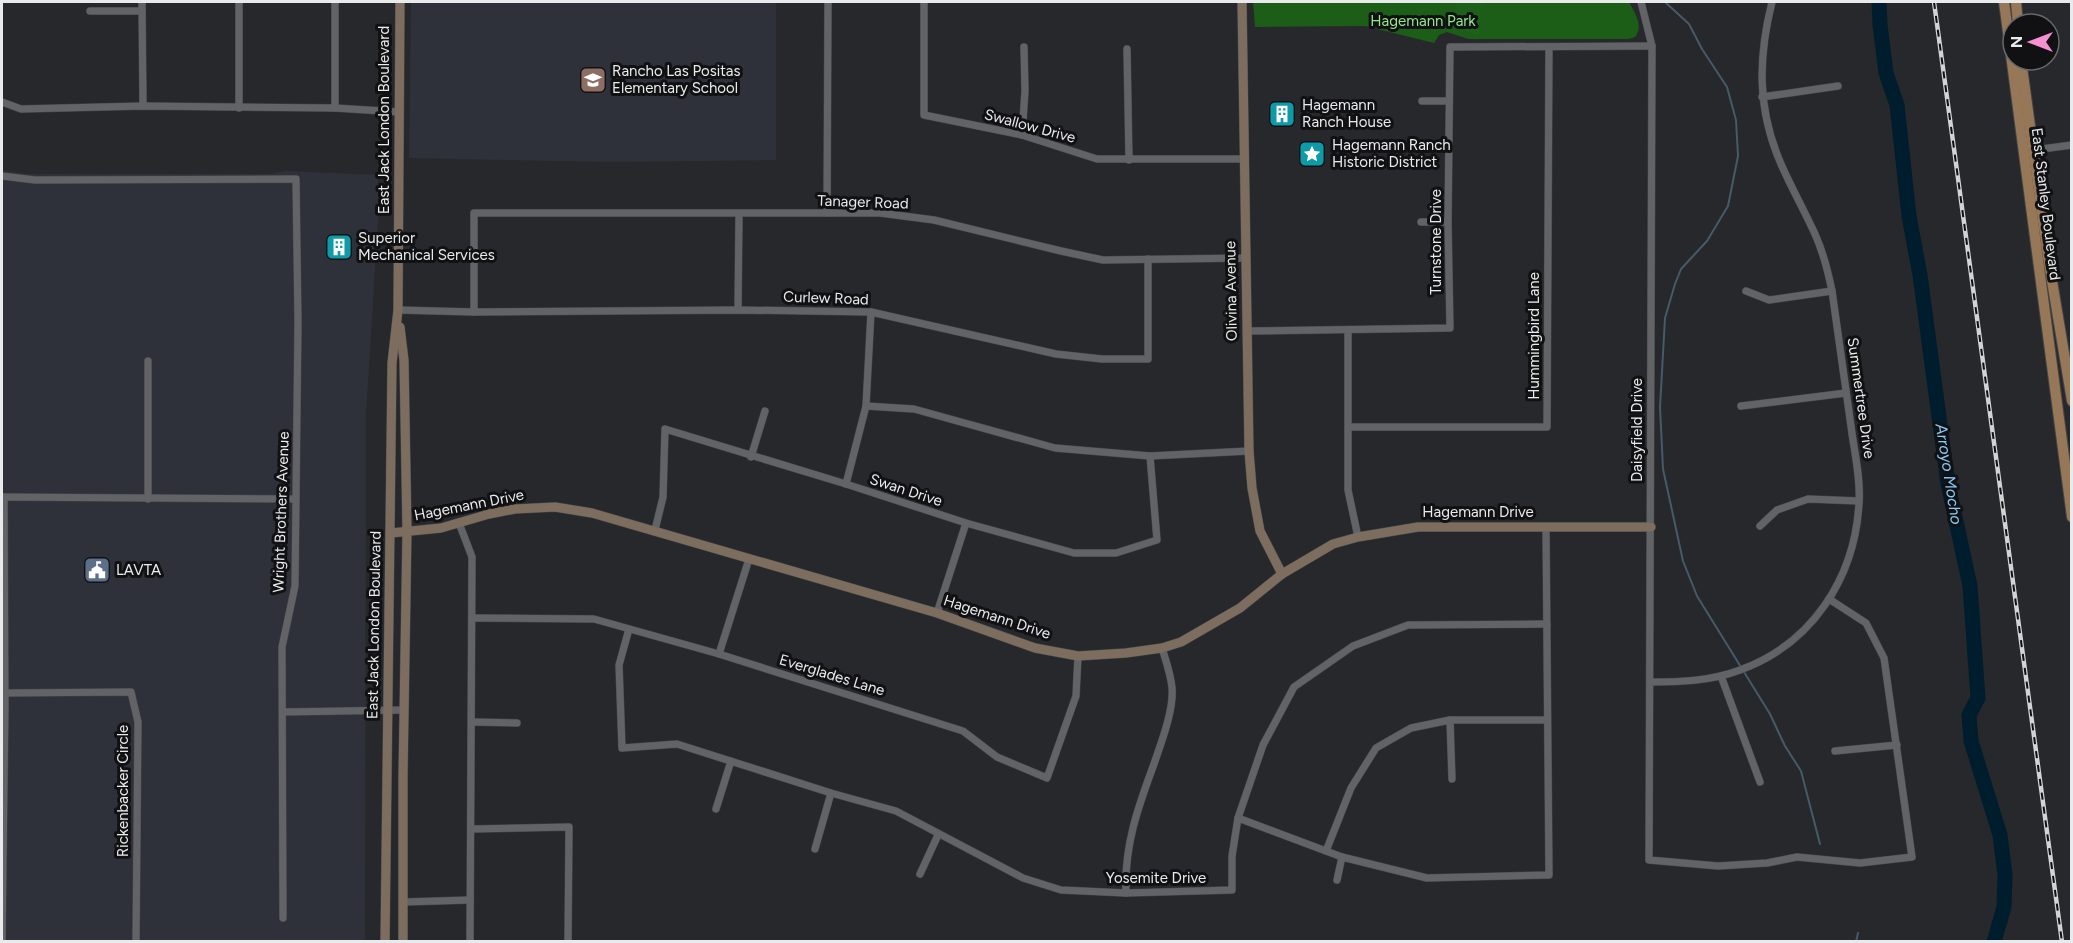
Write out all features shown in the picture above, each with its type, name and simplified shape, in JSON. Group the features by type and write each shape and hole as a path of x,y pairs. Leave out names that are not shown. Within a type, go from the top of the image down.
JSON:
{"main road":[{"name":"East Stanley Boulevard","path":"2004,2 2072,517"},
{"name":"East Stanley Boulevard","path":"2023,72 2048,257 2072,401"}],"street":[{"path":"142,2 143,106"},
{"path":"238,2 239,108"},
{"path":"335,108 336,2"},
{"name":"East Jack London Boulevard","path":"385,942 392,363 398,310 400,2"},
{"path":"827,213 828,2"},
{"name":"Swallow Drive","path":"924,2 924,115 1022,135 1097,159 1243,159"},
{"name":"Olivina Avenue","path":"1242,2 1249,451 1252,488 1260,531 1282,574"},
{"name":"Daisyfield Drive","path":"1641,2 1652,46 1649,860 1718,866 1767,863 1797,857 1860,863 1912,857 1897,745"},
{"name":"Summertree Drive","path":"1650,682 1700,680 1721,676 1759,663 1781,648 1814,620 1829,599 1851,556 1857,529 1859,483 1826,263 1816,236 1774,147 1762,97 1760,78 1763,44 1772,2"},
{"path":"90,11 142,11"},
{"name":"Turnstone Drive","path":"1247,331 1450,328 1450,46 1652,46"},
{"path":"1022,135 1025,91 1024,47"},
{"name":"Hummingbird Lane","path":"1349,427 1547,427 1550,47"},
{"path":"1127,49 1129,160"},
{"path":"1762,97 1838,86"},
{"path":"1422,101 1449,101"},
{"path":"2,102 21,108 143,106 335,108 399,112"},
{"path":"2034,150 2072,144"},
{"name":"Wright Brothers Avenue","path":"2,176 35,180 297,179 295,586 282,647 284,918"},
{"name":"Tanager Road","path":"474,312 474,213 880,213 934,220 1103,260 1246,258"},
{"path":"738,310 739,214"},
{"path":"1421,222 1449,222"},
{"name":"Curlew Road","path":"398,310 871,312 1056,354 1102,359 1148,359 1148,259"},
{"path":"1746,291 1769,300 1832,291"},
{"name":"East Jack London Boulevard","path":"398,310 404,360 406,531 403,942"},
{"path":"846,484 866,406 871,312"},
{"path":"1348,330 1348,490 1358,537"},
{"path":"148,361 148,499"},
{"path":"1741,406 1846,393"},
{"path":"866,406 914,409 1055,448 1150,456 1249,451"},
{"path":"751,456 765,411"},
{"name":"Swan Drive","path":"655,530 663,497 665,429 966,523 1074,553 1116,553 1157,540 1150,456"},
{"path":"2,942 5,693 3,497 297,499"},
{"path":"1760,526 1777,510 1808,499 1859,501"},
{"name":"Hagemann Drive","path":"391,532 441,528 515,509 555,507 592,513 937,613 1035,648 1078,656 1162,648 1181,642 1240,608 1282,574 1333,544 1358,537 1418,527 1651,527"},
{"path":"459,523 472,557 470,942"},
{"path":"937,613 966,523"},
{"path":"1238,818 1342,857 1427,878 1548,875 1546,527"},
{"path":"719,654 749,559"},
{"path":"1829,599 1866,623 1884,658 1897,745 1835,751"},
{"name":"Everglades Lane","path":"472,618 594,619 719,654 963,731 997,757 1047,778 1076,696 1078,656"},
{"name":"Yosemite Drive","path":"629,629 619,665 622,748 677,744 831,793 896,811 1023,878 1061,890 1126,893 1232,890 1232,856 1238,818 1263,745 1294,687 1353,646 1408,625 1547,624"},
{"path":"1126,893 1127,847 1140,802 1165,733 1173,690 1162,648"},
{"path":"1721,676 1760,782"},
{"name":"Rickenbacker Circle","path":"5,693 131,692 138,722 136,942"},
{"path":"284,712 404,710"},
{"path":"1326,851 1351,788 1376,748 1411,728 1450,720 1547,720"},
{"path":"1450,720 1452,779"},
{"path":"472,722 517,723"},
{"path":"716,809 731,761"},
{"path":"815,849 831,793"},
{"path":"472,829 568,827 568,942"},
{"path":"920,874 938,835"},
{"path":"1337,880 1342,857"},
{"path":"404,902 470,900"}],"shaded area":[{"name":"Rancho Las Positas Elementary School","path":"411,2 776,2 776,160 612,162 409,158"},
{"path":"2,170 26,174 270,174 285,171 378,175 378,221 366,414 365,940 2,941"}],"green space":[{"name":"Hagemann Park","path":"1253,2 1629,2 1638,20 1639,28 1635,37 1629,39 1468,39 1447,32 1439,35 1434,43 1365,26 1255,27"},
{"path":"1456,2 1482,2 1478,37 1453,25"}],"waterway":[{"name":"Arroyo Mocho","path":"1665,2 1689,24 1727,87 1736,120 1738,156 1728,206 1707,241 1681,269 1665,318 1660,407 1663,469 1683,561 1697,596 1770,714 1785,746 1801,771 1820,844"},
{"name":"Arroyo Mocho","path":"1879,2 1886,73 1897,105 1909,216 1920,275 1948,484 1970,586 1978,698 1969,715 1971,741 2000,835 2005,875 2004,907 1994,942"},
{"name":"Arroyo Mocho","path":"1856,942 1858,933"}],"railway":[{"path":"1934,2 2062,942"}],"place":[{"name":"Rancho Las Positas Elementary School","path":"593,80"},
{"name":"Hagemann Ranch House","path":"1282,114"},
{"name":"Hagemann Ranch Historic District","path":"1312,154"},
{"name":"Superior Mechanical Services","path":"339,247"},
{"name":"LAVTA","path":"97,570"}]}
